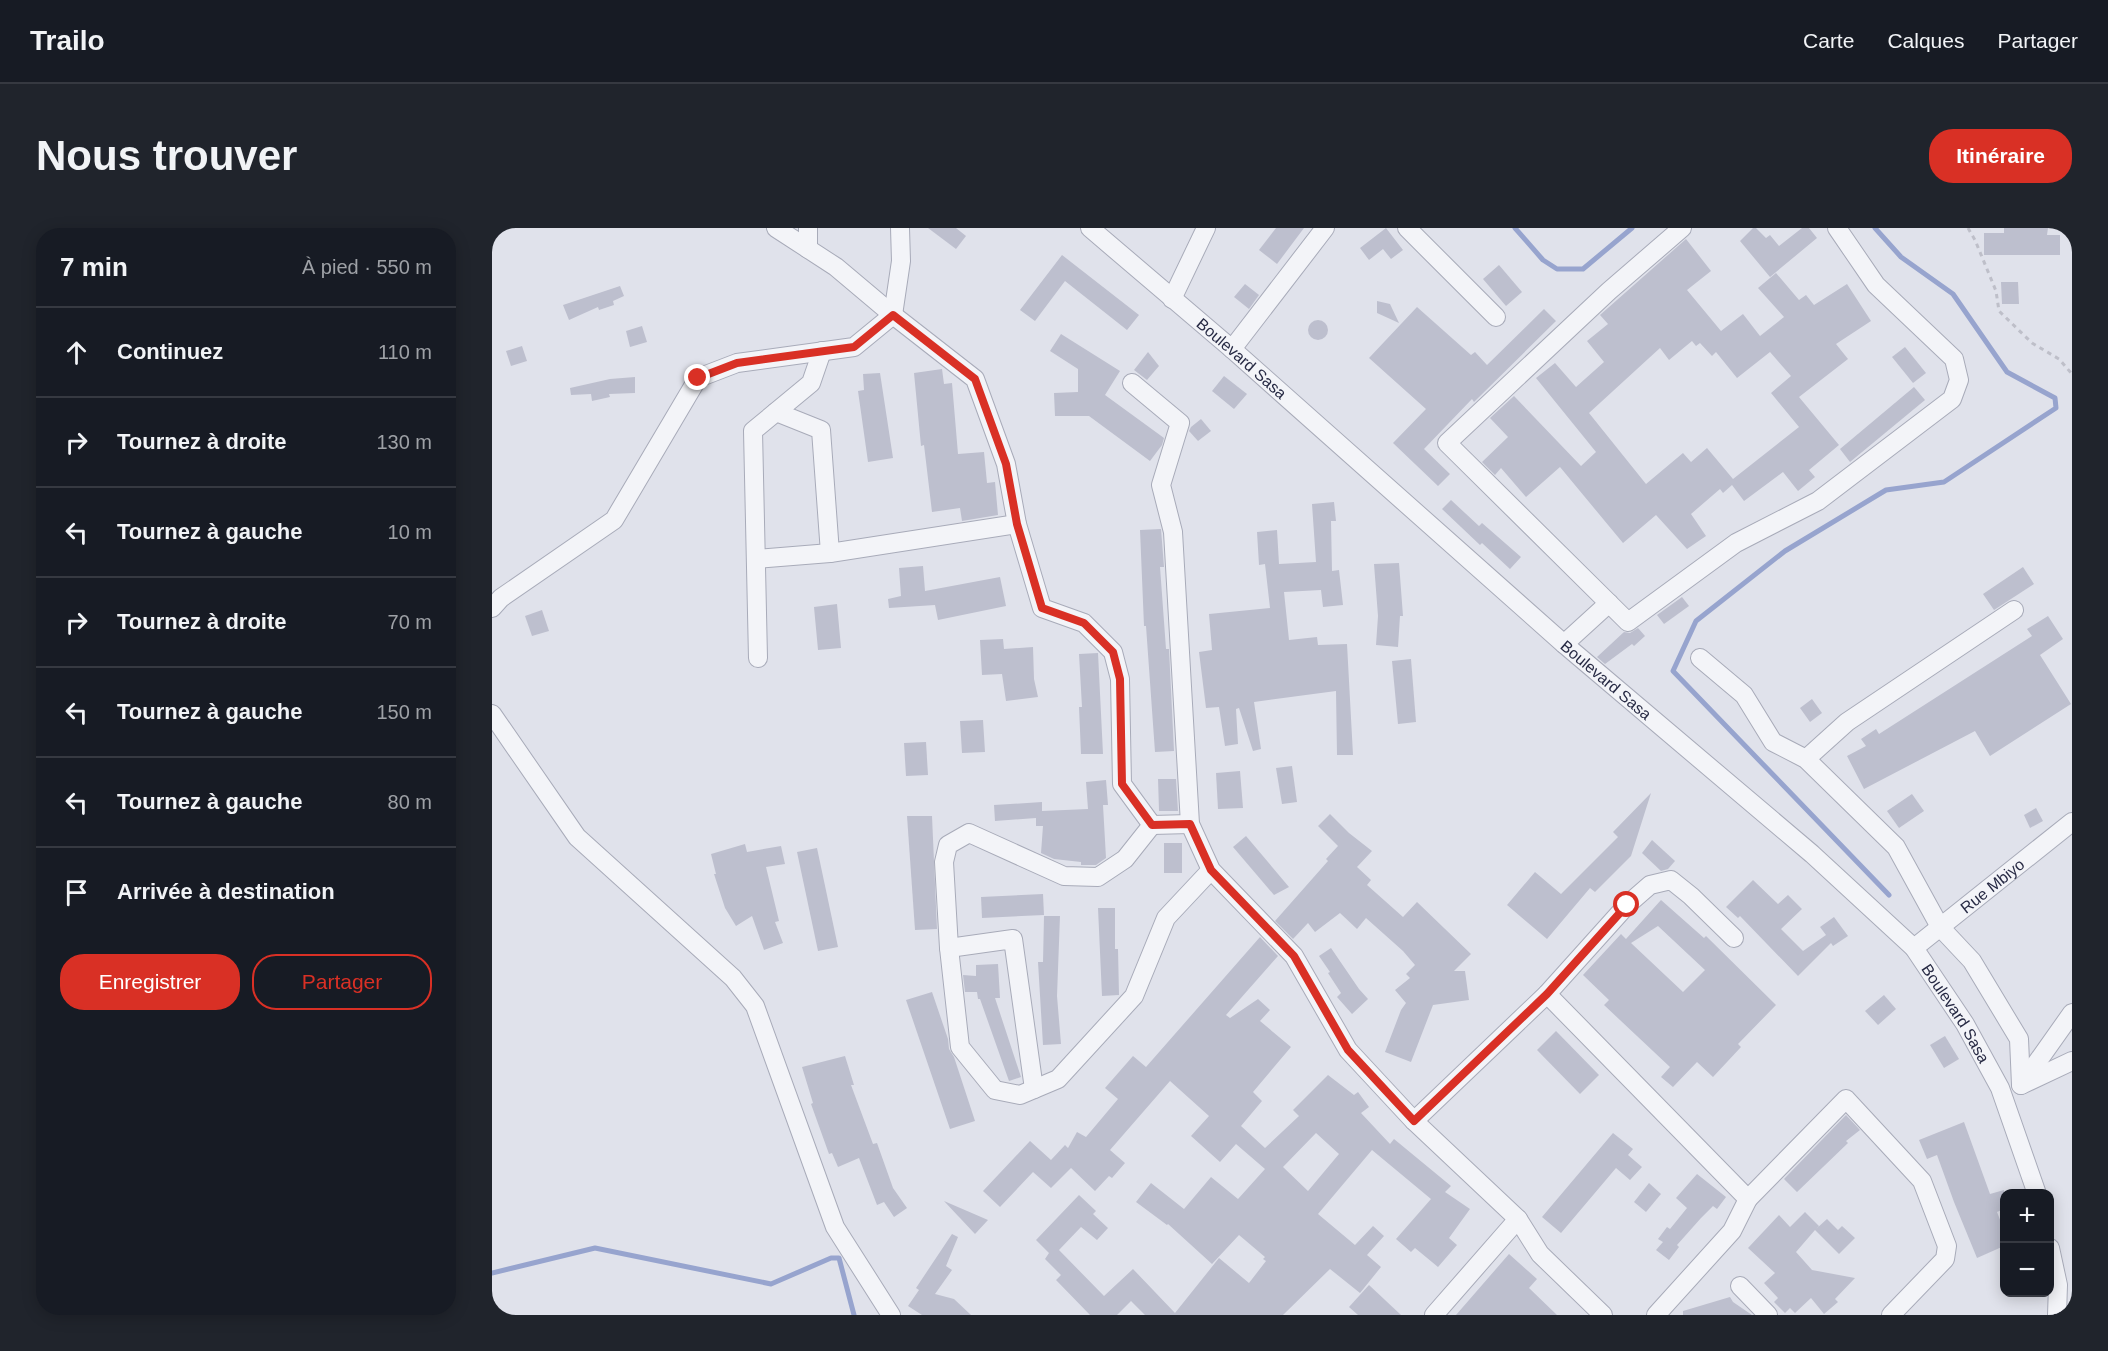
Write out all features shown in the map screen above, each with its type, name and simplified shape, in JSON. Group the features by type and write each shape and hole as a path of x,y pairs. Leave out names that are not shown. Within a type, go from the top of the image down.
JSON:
{"street":[{"path":"776,228 836,267 975,379 1006,464 1017,524 1042,608 1084,623 1113,652 1120,679 1122,784 1152,825"},
{"path":"808,228 808,249"},
{"path":"492,608 501,598 614,520 698,378 737,363 854,347 893,315 901,261 900,228"},
{"name":"Boulevard Sasa","path":"1090,228 1232,349 1564,644 1812,854 1914,948 1965,1024 2000,1088 2035,1189"},
{"path":"1172,299 1206,228"},
{"path":"1232,349 1324,228"},
{"path":"1407,228 1496,317"},
{"path":"1682,228 1609,291 1447,442 1628,622 1736,543 1818,501 1952,399 1959,380 1954,359 1876,285 1837,228"},
{"path":"758,658 753,431 811,383 822,351"},
{"path":"1132,383 1180,423 1161,485 1173,532 1190,824 1211,870 1294,956 1348,1050 1414,1121 1518,1219 1540,1254 1603,1315"},
{"path":"776,412 821,430 830,553"},
{"path":"756,559 830,553 1017,524"},
{"path":"1564,644 1609,603"},
{"path":"1806,759 1847,722 2014,610"},
{"path":"1700,658 1744,695 1773,742 1806,759 1896,847 1940,927 1972,961 2019,1039 2021,1085"},
{"path":"492,714 577,837 733,978 755,1006 835,1227 891,1315"},
{"name":"Rue Mbiyo","path":"1914,948 2072,822"},
{"path":"1152,825 1190,824"},
{"path":"1152,825 1125,859 1098,877 1064,876 969,833 948,845 944,862 949,948 960,1047 995,1090 1020,1095 1058,1079 1134,996 1166,918 1211,870"},
{"path":"1414,1121 1547,994 1627,905 1650,885 1671,880 1734,938"},
{"path":"949,948 1013,939 1034,1089"},
{"path":"1547,994 1748,1198"},
{"path":"2021,1085 2072,1013"},
{"path":"2000,1088 2021,1085 2072,1061"},
{"path":"1656,1315 1732,1231 1748,1198 1846,1099 1922,1181 1947,1246 1945,1259 1891,1315"},
{"path":"1434,1315 1518,1219"},
{"path":"2054,1269 2058,1285 2057,1315"},
{"path":"1740,1286 1768,1315"}],"path":[{"path":"1968,228 1976,240 1996,291 2000,311 2032,344 2059,359 2072,374"}],"building":[{"path":"928,228 956,228 966,236 956,249"},
{"path":"1276,228 1304,228 1277,264 1259,250"},
{"path":"1386,228 1403,250 1391,259 1383,249 1369,260 1360,248"},
{"path":"1753,228 1756,228 1766,238 1770,235 1779,246 1802,228 1809,228 1817,238 1770,277 1740,241"},
{"path":"2004,228 2048,228 2047,235 2060,235 2060,255 1984,255 1984,233 2004,233"},
{"path":"1686,239 1711,271 1687,290 1721,331 1743,314 1760,336 1784,317 1758,288 1776,273 1799,300 1806,295 1814,305 1847,284 1871,321 1836,344 1848,359 1799,397 1839,445 1809,470 1815,477 1798,491 1783,472 1744,501 1732,485 1723,493 1720,489 1691,514 1706,536 1687,549 1656,515 1623,543 1560,467 1526,497 1501,468 1495,475 1482,462 1508,437 1490,418 1514,396 1581,466 1596,452 1536,378 1555,363 1576,387 1604,362 1587,341 1608,324 1600,315","holes":["1692,341 1696,346 1700,343 1712,356 1716,352 1737,378 1770,352 1791,376 1771,393 1799,427 1733,479 1707,448 1691,462 1683,453 1646,484 1589,413 1660,348 1669,360"]},
{"path":"1062,255 1139,315 1127,330 1065,281 1035,321 1020,310"},
{"path":"1499,265 1522,292 1506,306 1483,279"},
{"path":"2001,282 2018,282 2019,304 2002,304"},
{"path":"1245,284 1259,295 1249,309 1234,297"},
{"path":"620,286 624,296 613,301 614,305 599,310 598,307 569,320 563,305"},
{"path":"1377,301 1390,304 1399,323 1377,313"},
{"path":"1417,307 1471,355 1475,352 1487,365 1544,309 1556,321 1474,402 1472,399 1424,449 1450,474 1438,486 1393,443 1426,409 1369,358"},
{"path":"1318,320 1325,323 1328,330 1325,337 1318,340 1311,337 1308,330 1311,323"},
{"path":"642,326 647,342 630,347 626,331"},
{"path":"1061,334 1120,371 1105,395 1164,438 1162,445 1150,461 1089,416 1055,416 1054,393 1078,392 1078,369 1050,351"},
{"path":"522,346 527,361 511,366 506,351"},
{"path":"1905,347 1926,373 1913,383 1892,357"},
{"path":"1148,352 1159,366 1147,380 1134,370"},
{"path":"942,369 944,384 952,383 958,454 984,452 987,483 995,482 998,515 962,521 960,508 932,512 924,445 921,446 914,373"},
{"path":"880,373 893,458 868,462 858,391 864,390 863,374"},
{"path":"1224,376 1247,394 1234,409 1212,391"},
{"path":"635,377 635,393 609,394 610,397 592,401 591,394 571,395 570,388 610,379"},
{"path":"1914,387 1925,400 1850,462 1840,449"},
{"path":"1201,419 1211,431 1198,441 1189,431"},
{"path":"1451,500 1479,526 1482,523 1521,557 1510,569 1482,543 1480,545 1442,509"},
{"path":"1334,502 1336,521 1331,521 1332,571 1339,570 1343,605 1323,607 1321,590 1284,592 1289,640 1317,637 1318,645 1347,644 1353,755 1337,755 1336,691 1254,702 1261,749 1253,751 1239,708 1236,709 1238,744 1225,746 1219,707 1206,708 1199,652 1212,650 1209,614 1270,608 1265,564 1259,565 1257,532 1277,530 1279,564 1316,562 1312,504"},
{"path":"1161,529 1164,567 1160,567 1166,649 1169,649 1174,751 1155,752 1146,626 1144,626 1140,530"},
{"path":"1399,563 1403,616 1400,616 1398,647 1376,645 1378,616 1374,564"},
{"path":"923,566 925,591 1000,577 1006,606 938,620 935,605 889,608 888,599 901,596 899,568"},
{"path":"2023,567 2034,584 1994,610 1983,594"},
{"path":"1682,597 1689,606 1664,624 1657,615"},
{"path":"837,604 841,648 818,650 814,607"},
{"path":"542,610 549,631 532,636 525,616"},
{"path":"2048,616 2063,639 2040,655 2071,704 1990,756 1975,731 1864,789 1847,756 1866,746 1861,739 1876,729 1879,734 2032,636 2027,629"},
{"path":"1638,628 1645,636 1634,646 1632,644 1605,664 1597,657 1624,632 1630,633"},
{"path":"1003,639 1004,649 1033,647 1034,679 1038,697 1006,701 1002,674 982,675 980,640"},
{"path":"1098,653 1103,754 1081,754 1079,707 1082,707 1079,654"},
{"path":"1411,659 1416,722 1398,724 1392,661"},
{"path":"1812,699 1822,713 1810,722 1800,708"},
{"path":"983,720 985,752 962,753 960,721"},
{"path":"926,742 928,775 906,776 904,743"},
{"path":"1292,766 1297,802 1282,804 1276,768"},
{"path":"1240,771 1243,808 1218,809 1216,773"},
{"path":"1158,779 1176,779 1178,811 1159,811"},
{"path":"1106,780 1108,805 1103,805 1106,858 1096,865 1081,865 1081,862 1054,859 1041,853 1043,826 1036,826 1036,818 995,821 994,805 1042,802 1042,811 1088,809 1086,782"},
{"path":"1651,793 1631,856 1595,892 1590,888 1547,939 1507,905 1535,872 1561,894 1618,837 1613,832"},
{"path":"1912,794 1924,811 1899,828 1887,811"},
{"path":"2036,808 2043,821 2030,828 2024,815"},
{"path":"1330,814 1372,851 1357,867 1371,880 1367,885 1403,917 1417,902 1471,954 1454,971 1465,971 1469,1000 1433,1005 1411,1062 1385,1052 1401,1010 1406,1003 1395,990 1410,978 1406,974 1415,965 1403,951 1366,918 1357,929 1340,913 1315,932 1308,923 1293,939 1275,921 1328,861 1326,859 1338,846 1318,826"},
{"path":"907,816 932,816 937,929 915,930"},
{"path":"1246,836 1289,887 1274,895 1233,847"},
{"path":"1652,840 1675,861 1668,869 1661,871 1642,853"},
{"path":"1164,843 1182,843 1182,873 1164,873"},
{"path":"745,844 747,852 781,846 785,864 766,867 779,921 775,922 783,943 764,950 752,916 736,926 725,908 714,874 716,874 711,854"},
{"path":"817,848 838,947 818,951 797,852"},
{"path":"1753,880 1778,904 1788,895 1802,909 1781,929 1803,951 1826,935 1820,927 1834,917 1848,936 1833,946 1831,943 1798,976 1740,916 1738,918 1726,907"},
{"path":"1043,894 1044,915 982,918 981,897"},
{"path":"1661,900 1704,938 1706,936 1776,1005 1738,1044 1741,1047 1713,1077 1697,1062 1673,1087 1661,1077 1670,1067 1604,1005 1609,1000 1583,975 1621,934 1626,939","holes":["1658,926 1705,970 1683,992 1631,943"]},
{"path":"1098,908 1115,908 1115,949 1118,949 1119,995 1102,996"},
{"path":"1044,916 1060,916 1057,996 1061,1044 1043,1045 1038,962 1043,962"},
{"path":"1260,937 1278,956 1226,1015 1230,1018 1258,999 1270,1010 1260,1021 1291,1047 1253,1092 1262,1101 1241,1126 1265,1148 1299,1116 1293,1110 1328,1075 1354,1095 1358,1092 1369,1107 1361,1113 1390,1144 1394,1139 1451,1186 1445,1192 1470,1209 1449,1238 1457,1245 1438,1267 1415,1248 1411,1252 1396,1239 1431,1199 1372,1150 1318,1214 1355,1245 1373,1226 1384,1236 1367,1255 1381,1267 1360,1293 1330,1269 1283,1315 1145,1315 1131,1301 1117,1315 1090,1315 1056,1280 1061,1275 1045,1259 1049,1253 1036,1240 1079,1195 1096,1211 1093,1214 1108,1228 1097,1240 1081,1227 1059,1250 1104,1296 1133,1269 1175,1313 1219,1258 1249,1283 1266,1261 1263,1259 1265,1257 1239,1235 1212,1264 1168,1224 1136,1202 1151,1183 1184,1209 1211,1177 1238,1199 1265,1169 1236,1144 1220,1162 1191,1136 1209,1116 1170,1081 1110,1150 1125,1163 1112,1178 1109,1176 1095,1191 1071,1168 1051,1188 1033,1172 1000,1207 983,1191 1030,1141 1051,1160 1065,1145 1068,1148 1077,1132 1086,1137 1118,1099 1105,1088 1133,1056 1146,1067","holes":["1316,1133 1339,1154 1308,1191 1283,1167"]},
{"path":"1331,948 1368,999 1352,1014 1337,997 1341,993 1319,956"},
{"path":"998,964 1000,998 995,998 1021,1077 1009,1081 977,992 965,992 963,975 976,976 976,965"},
{"path":"932,992 948,1039 949,1049 954,1057 975,1121 950,1129 906,1000"},
{"path":"1884,995 1896,1009 1878,1025 1865,1011"},
{"path":"1556,1031 1599,1075 1580,1094 1537,1050"},
{"path":"1945,1036 1959,1059 1944,1068 1930,1045"},
{"path":"845,1056 854,1085 851,1085 873,1144 877,1143 893,1188 907,1208 894,1217 884,1202 877,1205 859,1158 838,1167 832,1153 829,1154 811,1104 813,1103 802,1067"},
{"path":"1846,1115 1860,1130 1846,1141 1848,1143 1797,1192 1784,1179"},
{"path":"1964,1122 1990,1194 2000,1191 2000,1211 1997,1212 2000,1220 2000,1248 1977,1258 1937,1155 1927,1159 1919,1140"},
{"path":"1613,1133 1633,1149 1628,1155 1642,1167 1630,1180 1616,1168 1561,1233 1542,1217"},
{"path":"1697,1174 1726,1197 1717,1209 1713,1206 1701,1218 1677,1245 1679,1247 1669,1260 1656,1250 1663,1242 1658,1239 1667,1227 1670,1229 1687,1208 1676,1198"},
{"path":"1649,1183 1661,1194 1646,1212 1634,1202"},
{"path":"944,1201 988,1220 975,1234"},
{"path":"1805,1212 1819,1226 1816,1229 1827,1219 1838,1230 1842,1226 1855,1238 1839,1254 1815,1230 1796,1252 1812,1270 1855,1278 1835,1299 1838,1302 1824,1314 1811,1298 1795,1313 1790,1308 1785,1313 1774,1302 1778,1298 1764,1283 1775,1273 1748,1248 1779,1215 1790,1227"},
{"path":"952,1234 958,1237 946,1266 952,1270 935,1294 954,1299 971,1315 922,1315 908,1306 919,1290 916,1288"},
{"path":"1509,1254 1537,1279 1529,1288 1557,1315 1456,1315"},
{"path":"1369,1285 1401,1315 1358,1315 1349,1307"},
{"path":"1730,1297 1733,1302 1752,1315 1683,1315 1683,1311"}],"waterway":[{"path":"1515,228 1543,260 1557,269 1583,269 1632,228"},
{"path":"1875,228 1901,257 1953,294 2007,372 2055,398 2056,408 1944,482 1886,490 1785,551 1696,621 1673,671 1889,895"},
{"path":"492,1273 595,1248 771,1284 831,1258 839,1258 854,1315"}],"route":[{"path":"698,378 737,363 854,347 893,315 975,379 1006,464 1017,524 1042,608 1084,623 1113,652 1120,679 1122,784 1152,825 1190,824 1211,870 1294,956 1348,1050 1414,1121 1547,994 1627,905"}]}
